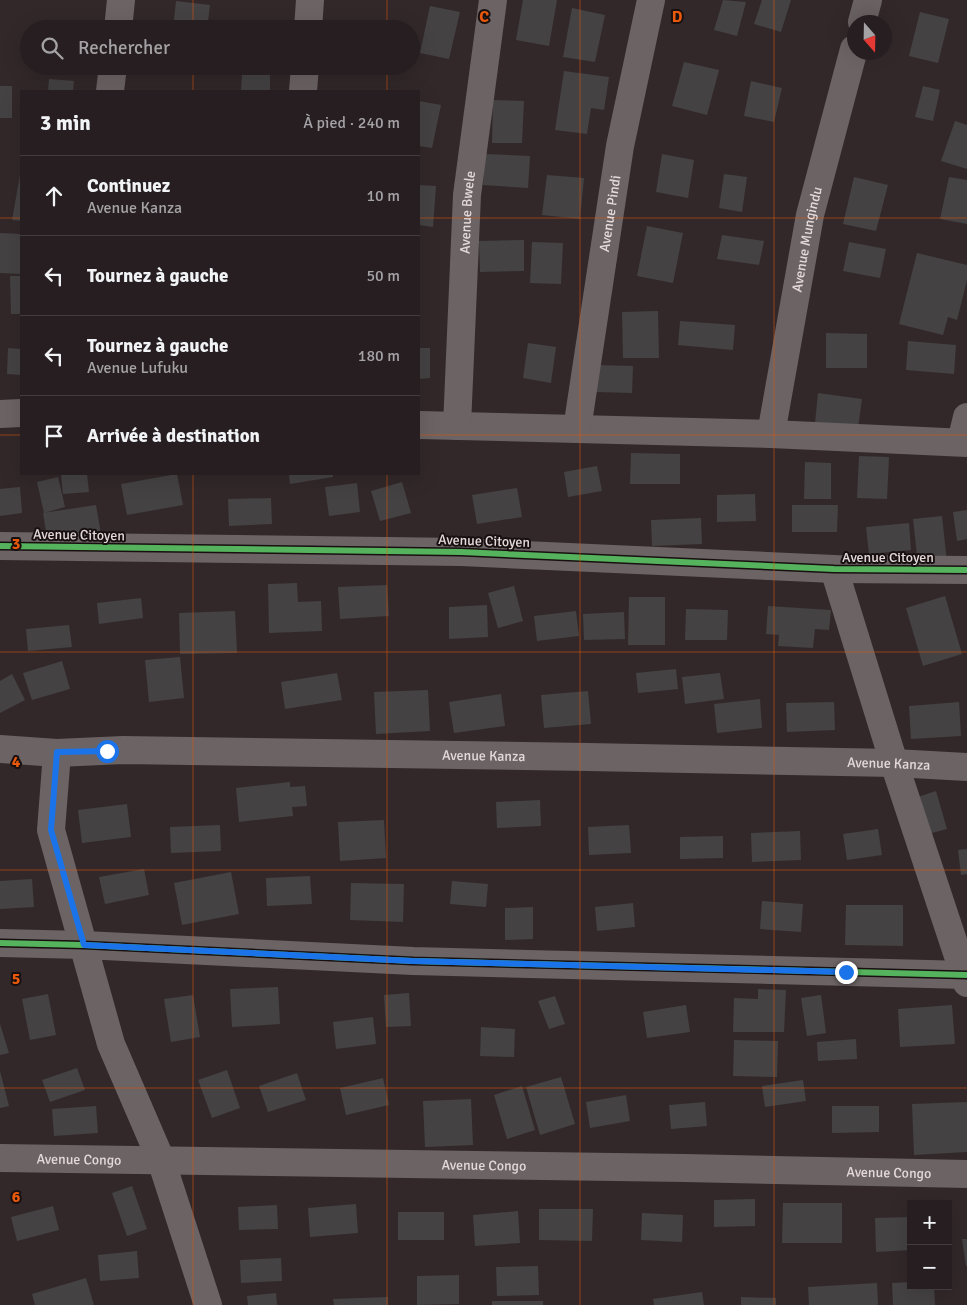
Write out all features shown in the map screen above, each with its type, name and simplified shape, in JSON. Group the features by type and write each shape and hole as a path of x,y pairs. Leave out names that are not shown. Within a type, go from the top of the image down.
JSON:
{"street":[{"path":"119,20 121,0"},
{"path":"309,20 310,0"},
{"name":"Avenue Bwele","path":"457,426 467,195 492,0"},
{"name":"Avenue Pindi","path":"576,429 620,146 651,0"},
{"path":"864,15 868,0"},
{"name":"Avenue Mungindu","path":"770,434 810,215 851,60"},
{"path":"110,90 112,75"},
{"path":"303,90 304,75"},
{"path":"0,414 20,414"},
{"path":"420,425 770,434 965,434"},
{"name":"Avenue Citoyen","path":"0,546 461,552 834,569 967,570"},
{"path":"0,943 84,945 413,961 966,978 894,763 834,569"},
{"name":"Avenue Kanza","path":"0,749 57,752 124,750 578,756 894,763 967,768"},
{"path":"57,752 51,830 111,1044 161,1160 208,1305"},
{"name":"Avenue Congo","path":"0,1158 967,1174"}],"building":[{"path":"523,0 557,0 549,46 516,40"},
{"path":"723,0 746,2 737,36 714,30"},
{"path":"762,0 791,0 781,32 754,24"},
{"path":"176,1 210,5 208,20 174,20"},
{"path":"430,6 460,12 449,59 420,53"},
{"path":"572,8 605,15 595,62 563,57"},
{"path":"920,12 949,19 938,63 909,56"},
{"path":"684,62 719,70 707,115 672,106"},
{"path":"564,71 609,77 604,110 591,108 587,134 555,130"},
{"path":"242,75 270,75 270,90 241,90"},
{"path":"49,79 74,81 73,90 48,90"},
{"path":"751,81 782,88 774,122 744,116"},
{"path":"0,86 12,86 12,118 0,118"},
{"path":"923,86 940,90 933,121 915,117"},
{"path":"493,100 524,101 522,143 492,143"},
{"path":"420,101 441,105 432,148 420,146"},
{"path":"955,121 967,125 967,169 941,161"},
{"path":"485,154 530,156 528,188 483,185"},
{"path":"662,154 694,160 688,198 656,192"},
{"path":"724,174 747,177 742,212 719,208"},
{"path":"20,175 20,221 12,220"},
{"path":"547,175 584,178 580,219 542,215"},
{"path":"854,177 888,185 876,231 843,224"},
{"path":"949,177 967,180 967,224 940,219"},
{"path":"420,185 436,186 433,227 420,225"},
{"path":"647,226 683,233 673,283 637,276"},
{"path":"0,233 20,234 20,274 0,273"},
{"path":"722,235 764,241 759,265 717,259"},
{"path":"524,240 524,271 480,272 479,241"},
{"path":"532,242 563,243 561,284 530,283"},
{"path":"849,242 886,249 880,278 843,271"},
{"path":"917,253 967,265 967,280 957,320 948,317 943,335 899,324"},
{"path":"10,276 20,276 20,314 11,314"},
{"path":"658,311 659,358 623,358 622,312"},
{"path":"680,321 735,325 733,350 678,345"},
{"path":"826,333 867,334 867,368 826,368"},
{"path":"908,341 956,345 954,374 906,370"},
{"path":"528,343 556,347 551,383 523,378"},
{"path":"8,348 20,349 20,375 7,374"},
{"path":"420,348 430,348 430,378 420,379"},
{"path":"597,365 633,366 632,393 597,392"},
{"path":"818,393 862,399 858,428 815,423"},
{"path":"631,453 680,454 680,484 630,484"},
{"path":"859,456 889,457 887,499 857,498"},
{"path":"805,462 831,463 831,499 804,499"},
{"path":"597,466 602,491 568,497 564,472"},
{"path":"61,475 87,475 89,492 63,494"},
{"path":"177,475 183,505 127,515 121,484"},
{"path":"289,475 333,475 333,477 290,484"},
{"path":"58,477 65,507 44,513 37,482"},
{"path":"402,482 411,513 380,521 371,491"},
{"path":"357,483 360,512 329,516 325,487"},
{"path":"20,487 22,513 0,516 0,489"},
{"path":"517,488 522,517 477,524 472,495"},
{"path":"755,494 756,521 717,522 717,495"},
{"path":"271,498 272,524 229,526 228,499"},
{"path":"96,505 101,534 48,543 43,513"},
{"path":"792,505 838,505 837,532 792,532"},
{"path":"967,510 967,539 957,541 953,512"},
{"path":"942,516 947,562 918,565 913,519"},
{"path":"701,518 702,544 652,546 651,520"},
{"path":"909,523 911,550 869,554 866,527"},
{"path":"297,583 298,602 321,601 322,631 269,633 268,584"},
{"path":"387,585 389,616 340,619 338,587"},
{"path":"514,586 523,621 498,628 488,593"},
{"path":"945,596 962,654 923,666 906,608"},
{"path":"629,597 665,597 665,645 628,645"},
{"path":"141,598 143,618 99,624 97,603"},
{"path":"487,605 488,637 449,639 449,607"},
{"path":"768,606 831,610 829,630 815,629 813,648 778,646 779,635 766,634"},
{"path":"686,609 728,610 727,640 685,640"},
{"path":"235,611 237,653 180,654 179,613"},
{"path":"576,611 579,636 537,641 534,616"},
{"path":"624,612 625,639 584,640 583,614"},
{"path":"69,625 72,647 28,651 26,629"},
{"path":"180,657 184,698 149,702 145,660"},
{"path":"62,661 70,689 32,700 23,673"},
{"path":"676,669 678,689 638,693 636,673"},
{"path":"337,673 342,700 285,709 281,682"},
{"path":"720,673 724,699 685,704 682,677"},
{"path":"12,674 25,700 0,713 0,681"},
{"path":"428,690 430,731 376,734 374,692"},
{"path":"588,691 591,724 544,728 541,695"},
{"path":"501,694 505,726 454,733 449,702"},
{"path":"760,699 762,728 717,733 714,704"},
{"path":"834,702 835,730 787,732 786,703"},
{"path":"959,702 961,736 911,739 909,706"},
{"path":"290,782 290,787 305,786 307,806 292,807 293,816 239,822 236,788"},
{"path":"936,791 947,829 928,834 918,797"},
{"path":"540,800 541,826 497,828 496,802"},
{"path":"127,804 131,837 82,843 78,810"},
{"path":"384,820 386,858 340,861 338,822"},
{"path":"220,825 221,851 171,853 170,827"},
{"path":"629,825 631,853 589,855 588,827"},
{"path":"878,829 882,855 847,860 843,834"},
{"path":"800,831 801,860 752,862 751,833"},
{"path":"723,836 723,858 680,859 680,837"},
{"path":"967,849 967,874 961,875 958,850"},
{"path":"144,869 149,895 105,904 99,877"},
{"path":"231,872 239,914 182,925 174,883"},
{"path":"310,876 312,904 267,906 266,878"},
{"path":"32,879 34,907 0,909 0,881"},
{"path":"452,881 488,884 486,907 450,904"},
{"path":"351,883 404,884 403,922 350,920"},
{"path":"762,901 803,904 801,932 760,929"},
{"path":"633,903 635,927 597,931 595,907"},
{"path":"846,905 903,905 903,946 845,945"},
{"path":"533,907 533,939 505,940 505,908"},
{"path":"278,987 280,1024 232,1027 230,989"},
{"path":"758,989 786,990 784,1032 733,1032 734,998 758,999"},
{"path":"409,993 411,1026 386,1027 384,995"},
{"path":"48,994 56,1035 30,1040 22,999"},
{"path":"193,995 200,1037 171,1042 164,999"},
{"path":"821,995 826,1033 807,1036 801,998"},
{"path":"555,996 565,1024 549,1029 538,1001"},
{"path":"686,1005 690,1032 647,1038 643,1012"},
{"path":"952,1005 955,1044 900,1047 898,1009"},
{"path":"373,1017 376,1044 336,1049 333,1022"},
{"path":"0,1024 9,1053 0,1055"},
{"path":"481,1027 515,1029 514,1057 480,1056"},
{"path":"856,1039 857,1059 818,1061 817,1042"},
{"path":"734,1040 778,1041 777,1077 733,1076"},
{"path":"77,1068 85,1090 50,1102 42,1080"},
{"path":"227,1070 240,1108 212,1118 198,1080"},
{"path":"0,1071 9,1106 0,1108"},
{"path":"297,1073 306,1100 268,1112 259,1086"},
{"path":"561,1077 575,1124 540,1135 526,1087"},
{"path":"383,1078 389,1105 346,1115 340,1088"},
{"path":"803,1080 806,1101 765,1107 762,1086"},
{"path":"522,1086 535,1130 507,1139 494,1095"},
{"path":"626,1095 630,1121 590,1128 586,1102"},
{"path":"471,1099 473,1145 425,1147 423,1101"},
{"path":"705,1102 707,1126 671,1129 669,1105"},
{"path":"967,1102 967,1152 914,1155 912,1104"},
{"path":"96,1106 98,1133 54,1136 52,1109"},
{"path":"832,1106 879,1106 879,1132 832,1133"},
{"path":"132,1186 147,1229 127,1236 112,1193"},
{"path":"755,1199 755,1226 714,1227 714,1200"},
{"path":"783,1203 842,1203 842,1243 782,1243"},
{"path":"356,1204 358,1233 310,1237 308,1208"},
{"path":"277,1205 278,1229 239,1230 238,1207"},
{"path":"53,1206 59,1230 17,1241 11,1217"},
{"path":"539,1209 593,1209 592,1241 539,1240"},
{"path":"518,1211 520,1243 475,1246 473,1215"},
{"path":"398,1212 444,1212 444,1240 398,1240"},
{"path":"642,1213 683,1215 682,1242 641,1240"},
{"path":"907,1217 907,1250 876,1252 875,1218"},
{"path":"962,1239 967,1239 967,1266 966,1266"},
{"path":"137,1251 139,1278 100,1281 98,1255"},
{"path":"281,1258 282,1281 241,1283 240,1260"},
{"path":"538,1266 539,1295 497,1296 496,1267"},
{"path":"459,1275 459,1304 417,1305 417,1276"},
{"path":"86,1278 94,1305 35,1305 32,1294"},
{"path":"907,1282 907,1290 934,1290 935,1305 893,1305 892,1283"},
{"path":"877,1283 878,1305 809,1305 808,1287"},
{"path":"702,1292 704,1305 654,1305 653,1299"},
{"path":"276,1293 277,1305 248,1305 247,1296"},
{"path":"388,1297 388,1305 334,1305 333,1299"},
{"path":"741,1297 776,1298 776,1305 741,1305"},
{"path":"492,1301 543,1301 543,1305 492,1305"}],"cycle path":[{"path":"0,546 461,552 834,569 967,570"},
{"path":"0,943 84,945 413,961 967,975"}],"route":[{"path":"107,751 57,752 51,830 84,945 413,961 846,972"}]}
